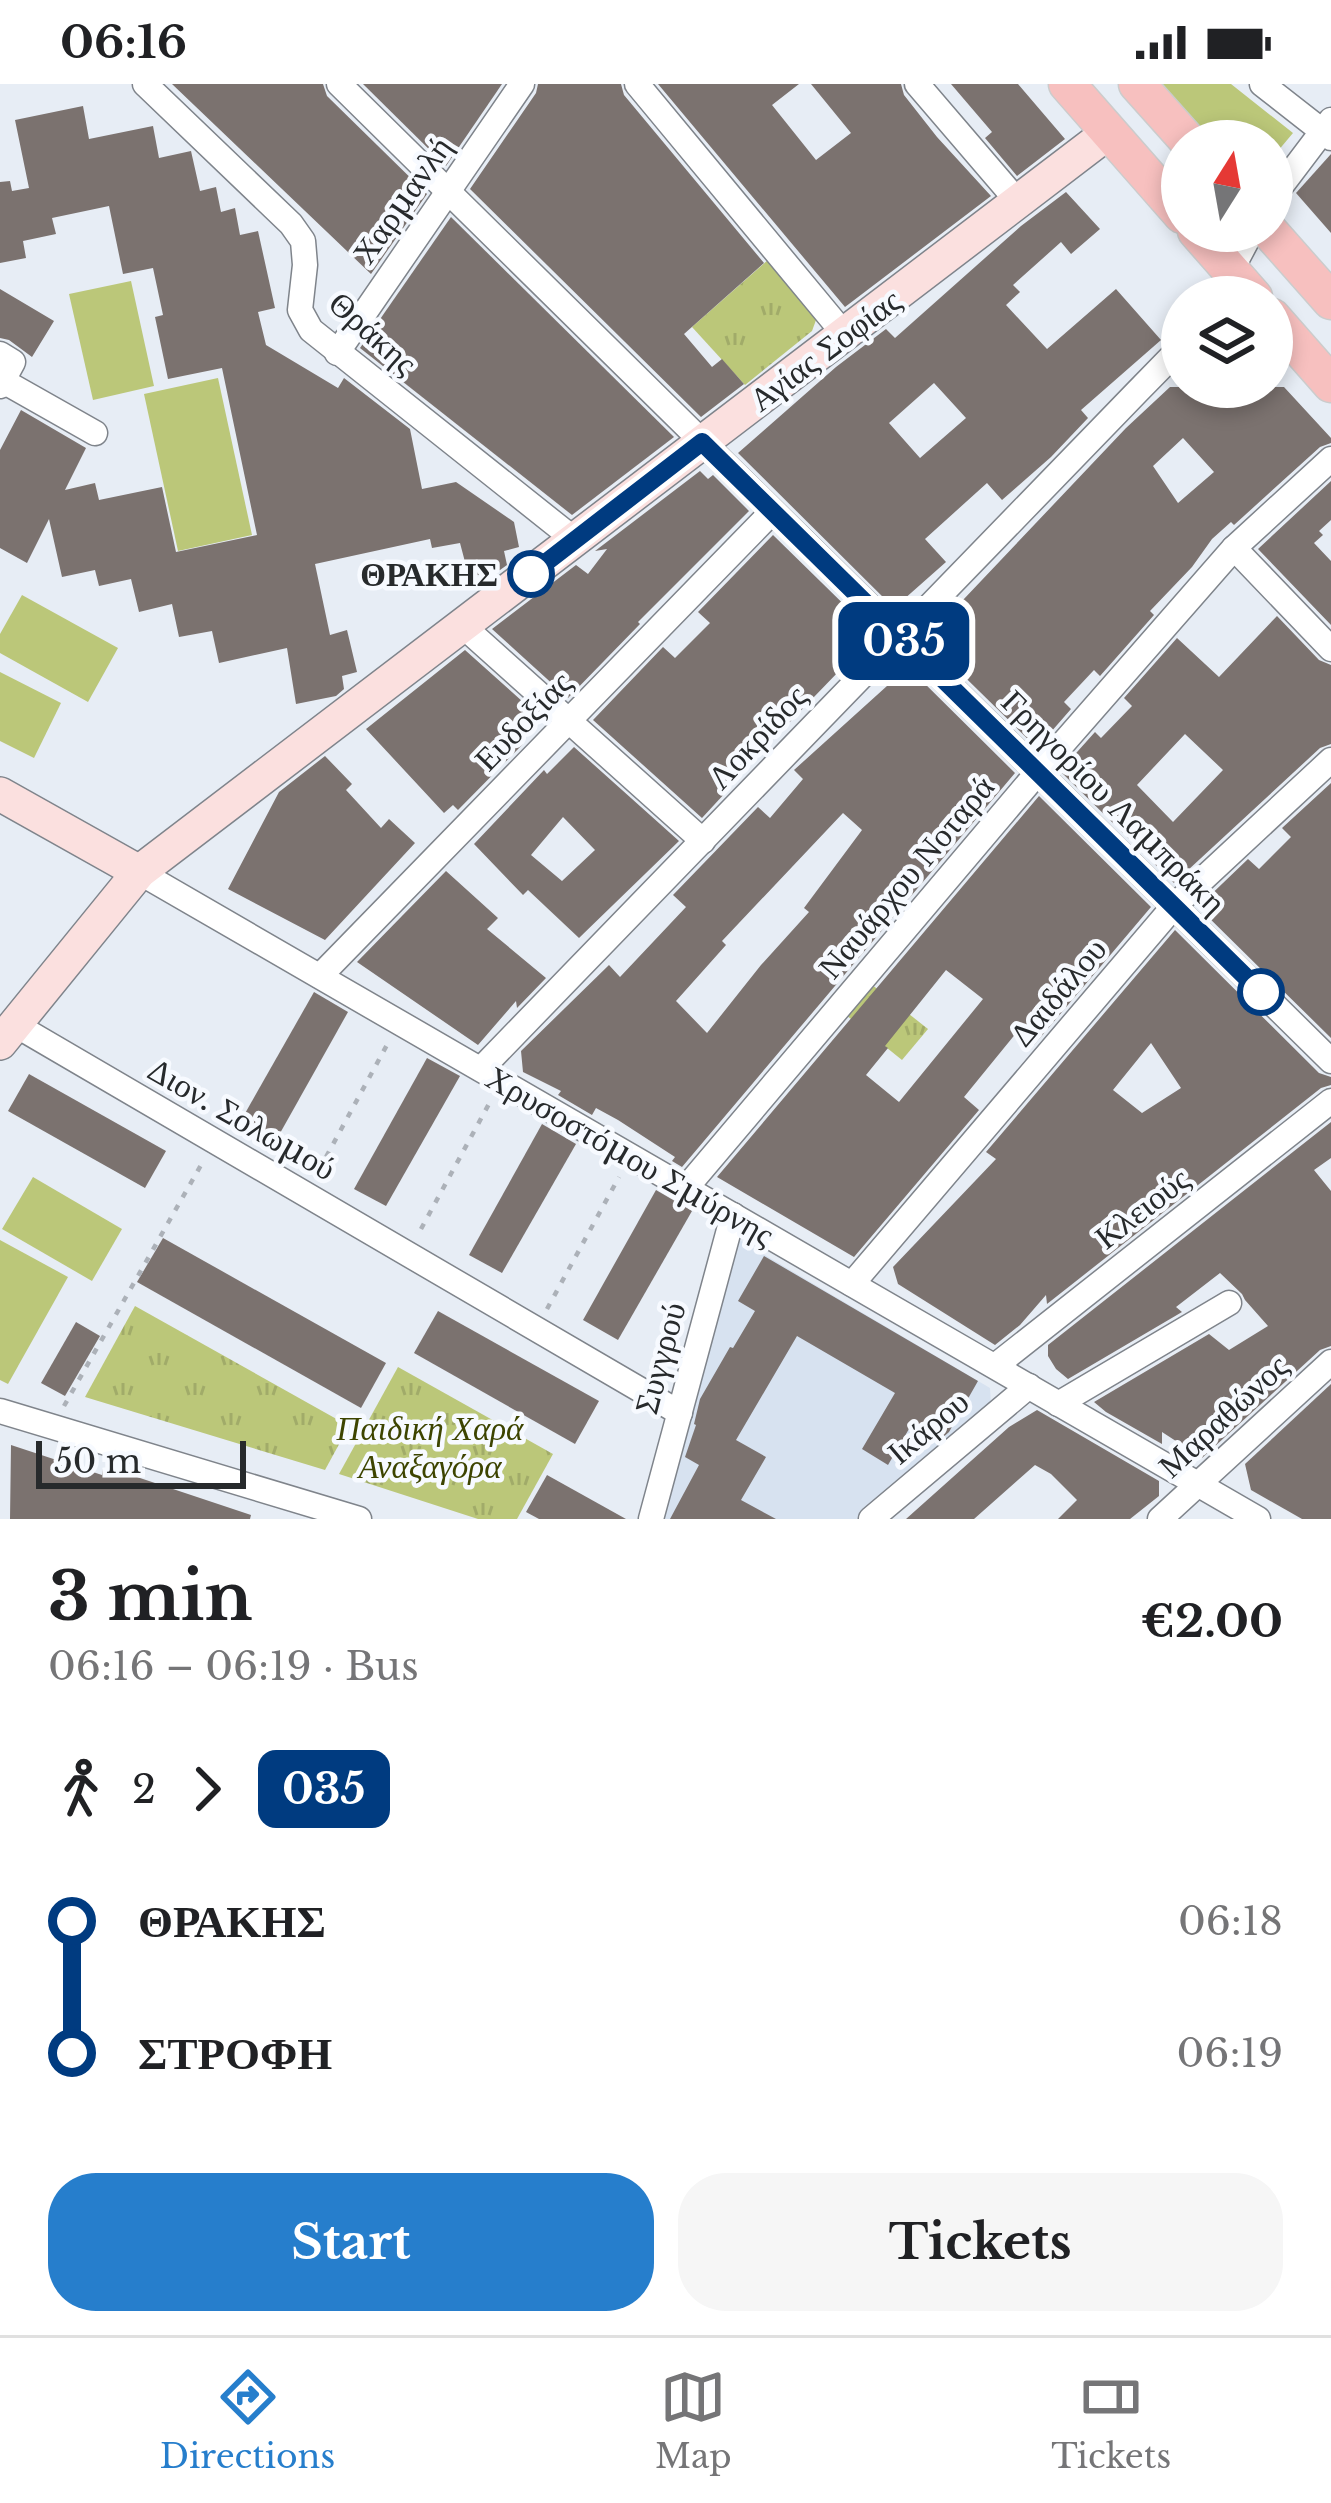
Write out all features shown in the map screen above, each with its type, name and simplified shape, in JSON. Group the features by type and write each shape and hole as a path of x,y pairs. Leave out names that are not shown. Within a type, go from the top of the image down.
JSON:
{"main road":[{"path":"1066,84 1161,191"},
{"path":"1137,84 1169,120"},
{"path":"1288,252 1331,301"},
{"path":"1293,341 1331,384"}],"street":[{"name":"Θράκης","path":"146,84 303,241 299,310 311,330 575,540"},
{"name":"Γρηγορίου Λαμπράκη","path":"339,84 1331,1061"},
{"name":"Χαρμανλή","path":"337,353 522,84"},
{"path":"637,84 845,335"},
{"path":"917,84 1019,203"},
{"path":"1262,84 1328,130 1293,172"},
{"name":"Αγίας Σοφίας","path":"7,1034 139,872 1109,133"},
{"name":"Λοκρίδος","path":"491,1075 898,635 1161,367"},
{"path":"4,371 95,433"},
{"name":"Ναυάρχου Νοταρά","path":"686,1188 1234,548 1331,459"},
{"name":"Ευδοξίας","path":"320,976 772,512"},
{"path":"1234,548 1331,649"},
{"path":"463,626 704,841"},
{"name":"Δαιδάλου","path":"852,1284 1174,906 1331,760"},
{"name":"Χρυσοστόμου Σμύρνης","path":"0,794 1258,1519"},
{"name":"Διον. Σολωμού","path":"7,1034 214,1142 680,1413"},
{"name":"Κλειούς","path":"995,1366 1331,1101"},
{"name":"Συγγρού","path":"651,1519 733,1215"},
{"path":"1058,1403 1229,1303"},
{"name":"Μαραθώνος","path":"1160,1519 1331,1362"},
{"name":"Ικάρου","path":"871,1519 1028,1386"},
{"path":"0,1411 359,1519"}],"path":[{"path":"305,1195 400,1023"},
{"path":"407,1254 491,1075"},
{"path":"52,1426 214,1142"},
{"path":"536,1329 631,1156"}],"shaded area":[{"path":"736,1238 990,1388 991,1405 856,1519 661,1519"}],"green space":[{"path":"1159,84 1231,84 1277,120 1191,120"},
{"path":"769,259 816,320 812,331 745,385 692,327"},
{"path":"131,281 154,386 93,400 69,294"},
{"path":"218,378 252,535 178,551 144,394"},
{"path":"22,595 118,648 88,702 0,653 0,634"},
{"path":"0,672 61,703 34,758 0,741"},
{"path":"871,984 928,1029 902,1060 846,1015"},
{"path":"33,1177 122,1229 92,1281 2,1229"},
{"path":"0,1240 68,1277 8,1384 0,1380"},
{"path":"135,1306 349,1426 325,1470 85,1397"},
{"name":"Παιδική Χαρά Αναξαγόρα","path":"398,1367 553,1454 517,1519 478,1519 339,1474"}],"building":[{"path":"172,84 323,84 327,96 427,194 371,274"},
{"path":"363,84 502,84 446,166"},
{"path":"538,84 621,84 624,95 764,263 684,334 712,367 722,359 744,384 701,417 470,189"},
{"path":"658,84 799,84 772,105 816,160 851,133 811,84 901,84 904,95 937,137 991,196 845,307"},
{"path":"951,84 1018,84 1065,139 1017,176 985,138 992,132"},
{"path":"83,106 89,139 153,126 159,158 191,151 200,191 216,187 221,212 235,208 240,235 258,231 275,308 258,312 266,345 338,388 344,378 410,429 422,489 456,482 514,522 519,547 504,551 507,565 469,577 460,543 432,548 430,539 315,564 330,635 347,630 357,672 342,676 344,689 336,696 296,704 287,648 219,663 212,631 179,637 172,604 139,612 131,579 99,586 95,570 62,577 49,519 27,563 0,548 0,450 21,410 86,448 65,490 95,483 99,500 162,487 176,552 257,535 222,368 168,379 155,317 163,315 153,268 123,274 109,206 52,218 56,234 23,241 26,258 0,263 0,182 10,181 12,191 29,188 15,120"},
{"path":"1331,154 1331,233 1296,193"},
{"path":"1066,192 1100,229 1071,254 1061,242 1013,285 1020,292 1006,305 1047,349 1116,289 1161,340 1081,410 1088,418 1002,500 987,483 925,539 946,562 894,608 738,453 886,329 895,338","holes":["934,383 966,418 920,458 889,423"]},
{"path":"451,217 674,437 572,515 360,348"},
{"path":"0,289 54,321 32,357 0,338"},
{"path":"1161,395 1161,408 1293,408 1293,397 1331,438 1331,443 1320,447 1234,525 1231,522 1212,539 1100,676 1094,670 1064,702 1071,709 1037,748 926,639","holes":["1183,438 1214,472 1178,503 1153,466"]},
{"path":"700,471 708,479 713,475 749,511 568,698 492,629 576,565 588,574 607,549 595,551"},
{"path":"1331,481 1331,520 1314,543 1331,561 1331,625 1258,549"},
{"path":"773,535 869,629 865,633 871,638 702,818 593,720 663,647 675,658 710,623 698,612"},
{"path":"1277,616 1319,660 1331,665 1331,744 1320,748 1174,883 1060,771 1095,732 1101,738 1132,706 1124,698 1177,638 1219,677","holes":["1185,734 1223,770 1173,822 1137,785"]},
{"path":"465,650 542,719 458,810 453,805 444,813 366,729"},
{"path":"908,667 1015,773 682,1167 672,1161 675,1157 618,1120 596,1108 592,1115 558,1095 561,1091 523,1072 521,1051 609,965 620,977 686,907 673,895 758,807 770,818 803,779 794,770","holes":["843,813 862,830 804,908 809,912 707,1033 676,1001 726,945 722,941"]},
{"path":"574,747 679,841 579,938 528,890 523,895 474,844 544,770 547,774","holes":["563,817 595,850 562,881 531,855"]},
{"path":"325,756 352,784 346,790 381,828 389,819 415,843 325,940 228,889 279,792"},
{"path":"1331,783 1331,1038 1198,907 1248,859 1259,869 1291,837 1282,828"},
{"path":"1039,796 1151,907 1034,1045 1017,1032 964,1097 979,1110 854,1257 717,1177","holes":["946,970 983,999 899,1102 866,1075"]},
{"path":"446,871 498,918 487,929 546,978 517,1008 516,1001 478,1045 357,962"},
{"path":"1175,930 1319,1073 1331,1077 1331,1085 1321,1088 1047,1304 1046,1295 995,1345 898,1284 893,1267 996,1159 986,1152","holes":["1151,1043 1181,1088 1142,1113 1113,1090"]},
{"path":"314,992 348,1012 274,1144 239,1124"},
{"path":"427,1058 460,1076 386,1206 354,1189"},
{"path":"29,1074 166,1151 145,1188 8,1111"},
{"path":"1331,1122 1331,1158 1314,1170 1331,1191 1331,1346 1320,1350 1202,1458 1162,1432 1162,1444 1094,1402 1209,1334 1229,1350 1268,1326 1220,1273 1176,1307 1182,1312 1068,1379 1056,1369 1048,1345"},
{"path":"542,1124 576,1144 502,1273 469,1255"},
{"path":"656,1190 692,1211 618,1340 583,1320"},
{"path":"163,1238 386,1363 361,1408 137,1282"},
{"path":"764,1256 978,1381 949,1432 941,1439 913,1422 888,1465 862,1449 895,1393 797,1336 736,1440 766,1457 741,1500 776,1519 670,1519 699,1465 685,1457 700,1399 755,1311 738,1301"},
{"path":"438,1311 599,1401 575,1444 414,1353"},
{"path":"76,1322 100,1336 65,1396 41,1383"},
{"path":"1331,1384 1331,1519 1302,1519 1251,1490 1245,1464"},
{"path":"1037,1410 1159,1481 1159,1496 1130,1519 1058,1519 1077,1500 1035,1465 974,1519 906,1519 1009,1427"},
{"path":"11,1445 102,1475 103,1469 137,1477 251,1515 250,1519 10,1519"},
{"path":"547,1475 626,1519 539,1519 526,1512"}],"bus line":[{"name":"035","path":"531,574 702,442 1261,992"}],"place":[{"name":"ΘΡΑΚΗΣ","path":"531,574"}]}
